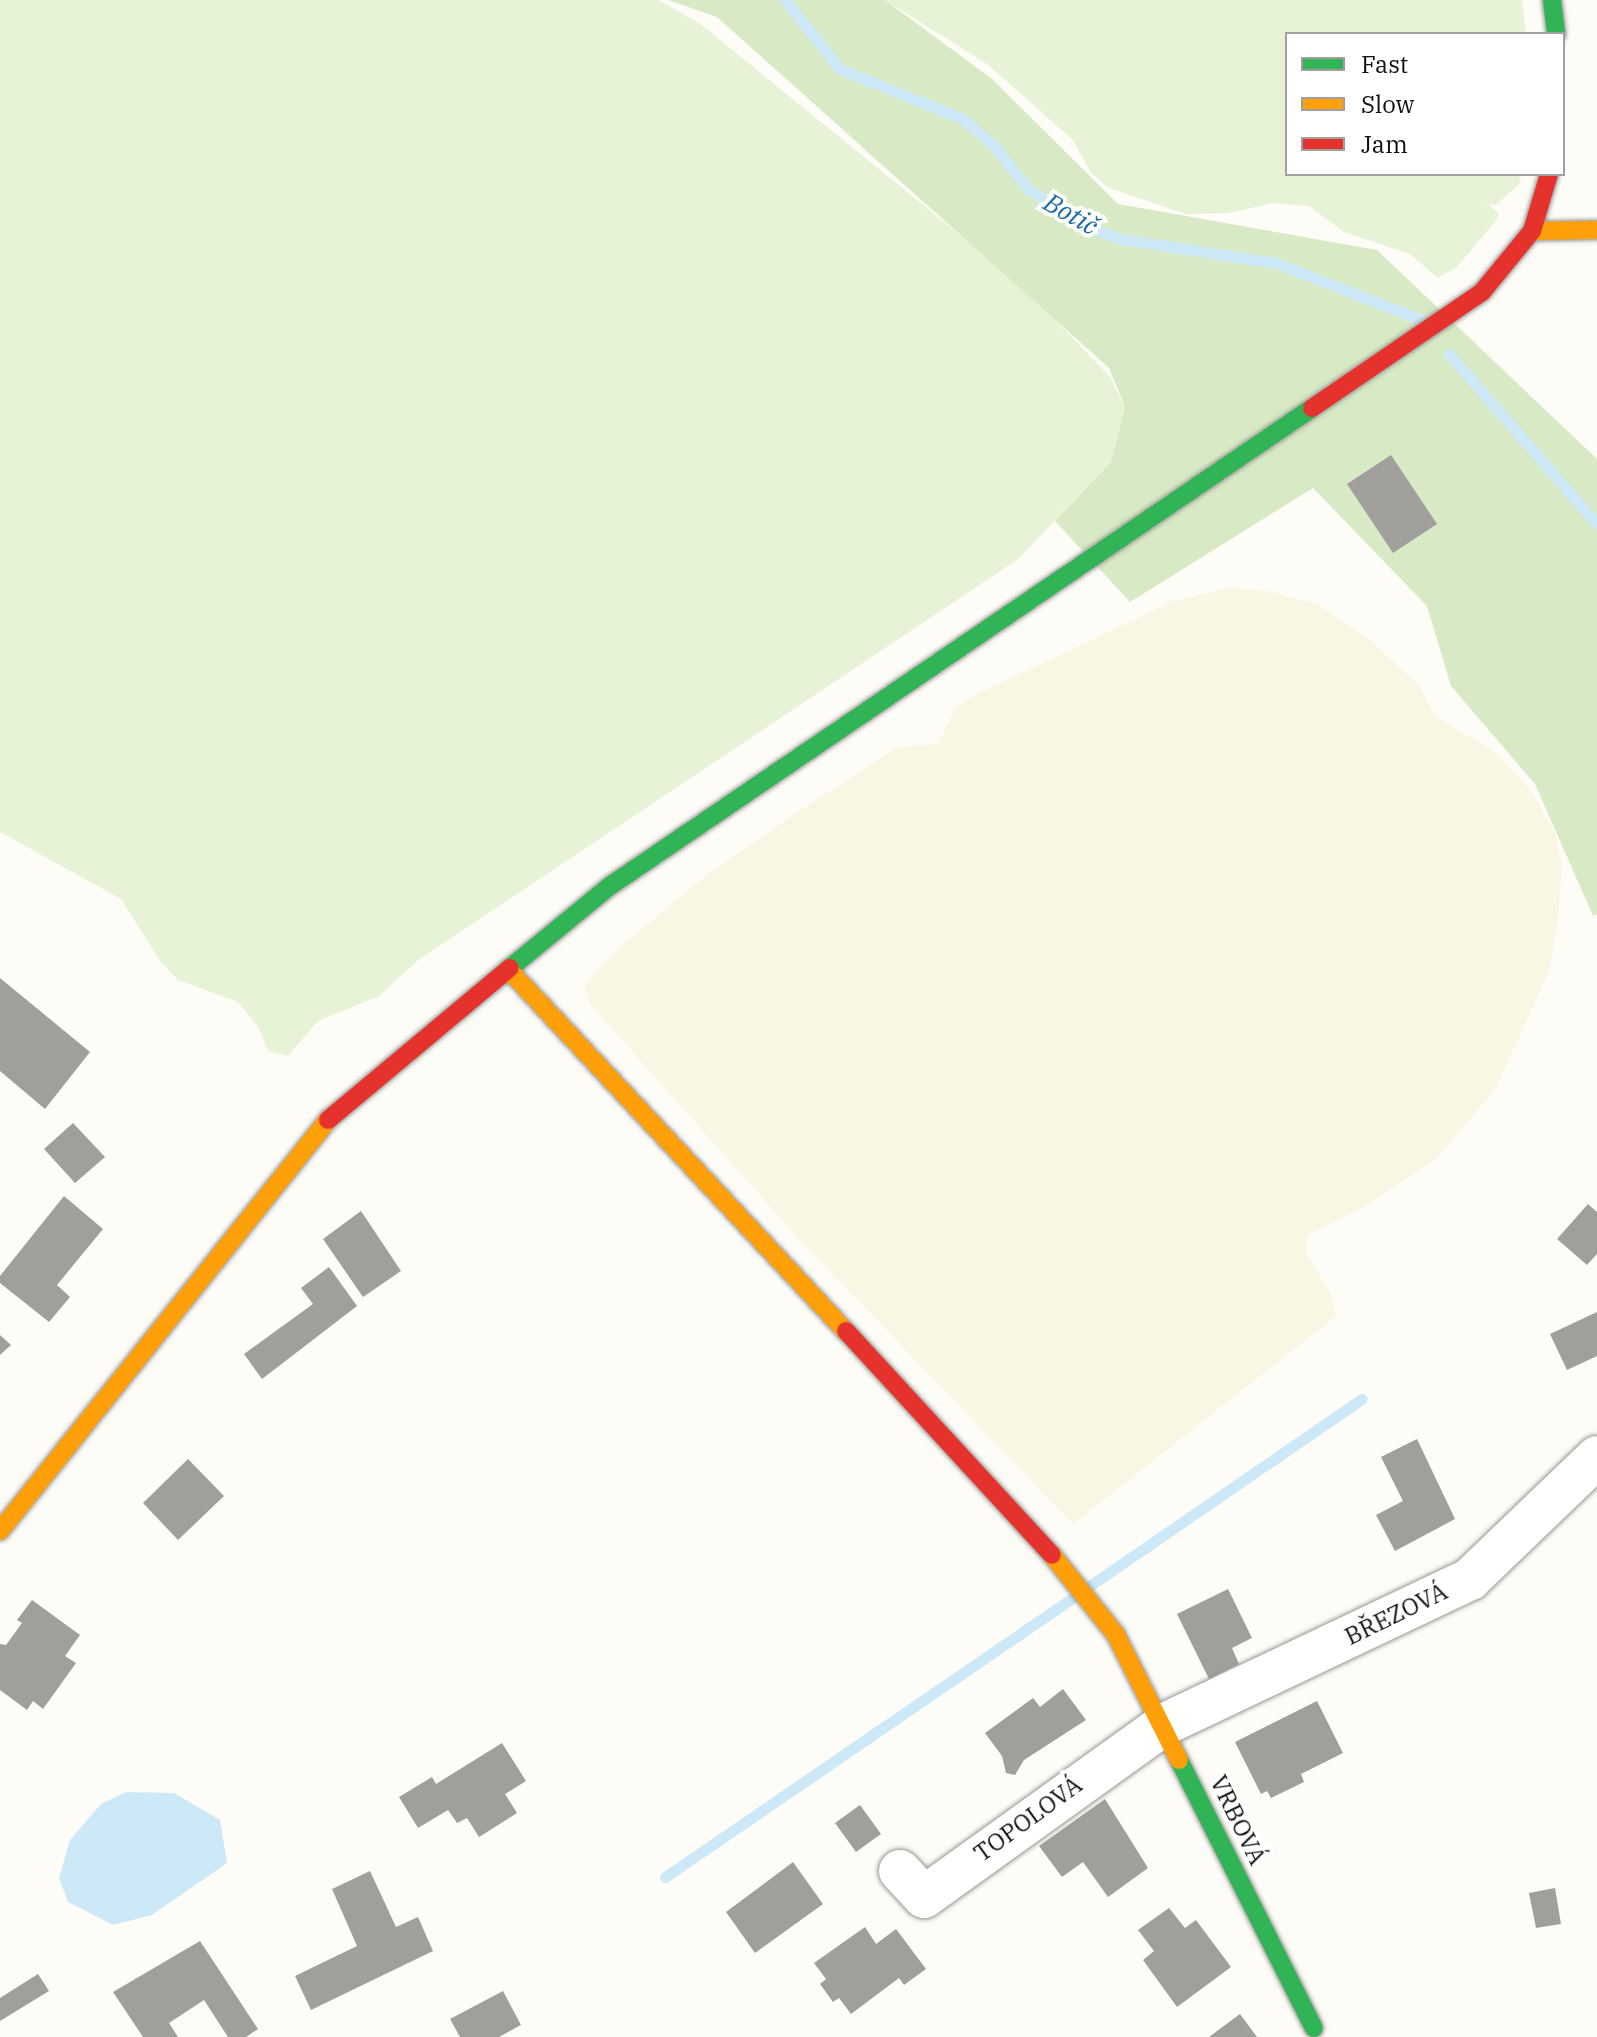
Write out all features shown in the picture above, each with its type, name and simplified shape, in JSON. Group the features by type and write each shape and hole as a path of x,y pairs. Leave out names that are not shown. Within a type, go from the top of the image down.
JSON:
{"street":[{"path":"1552,0 1556,32"},
{"path":"0,1531 336,1110 610,886 1482,292 1532,231 1548,176"},
{"path":"1532,231 1597,230"},
{"name":"VRBOVÁ","path":"508,969 1034,1532 1116,1635 1314,2028"},
{"name":"BŘEZOVÁ","path":"1163,1725 1470,1579 1597,1457"},
{"name":"TOPOLOVÁ","path":"900,1871 924,1897 1163,1725"}],"shaded area":[{"path":"1228,588 1269,591 1319,605 1374,643 1420,687 1435,716 1495,752 1532,792 1555,833 1562,865 1558,921 1549,971 1496,1088 1438,1157 1364,1207 1308,1235 1306,1254 1331,1294 1336,1316 1073,1524 798,1238 590,1004 584,985 627,941 703,878 799,811 898,747 938,744 955,708 971,697 1174,601"}],"green space":[{"path":"0,0 659,0 699,23 1023,286 1110,377 1125,406 1111,462 1018,559 417,961 379,996 318,1021 288,1056 268,1051 259,1028 238,1002 178,980 160,961 121,899 0,832"},
{"path":"668,0 885,0 992,79 1118,204 1377,250 1597,459 1597,914 1593,916 1535,784 1451,686 1427,606 1313,488 1130,602 1055,521 1111,462 1125,406 1109,368 717,17"},
{"path":"885,0 1522,0 1526,32 1285,32 1285,176 1521,176 1519,184 1496,205 1487,204 1499,213 1497,219 1457,267 1438,278 1410,254 1344,232 1309,206 1273,203 1229,213 1186,214 1109,188 1091,173 1073,140 987,64"}],"water":[{"path":"126,1792 174,1793 220,1820 227,1863 152,1915 113,1925 68,1902 59,1878 70,1840 101,1804"}],"building":[{"path":"1391,455 1437,524 1393,553 1347,484"},
{"path":"0,978 90,1052 45,1109 0,1071"},
{"path":"73,1123 105,1157 75,1183 44,1149"},
{"path":"64,1196 103,1229 57,1285 70,1297 49,1322 0,1283 0,1276"},
{"path":"1588,1204 1597,1212 1597,1254 1587,1265 1557,1239"},
{"path":"361,1211 401,1271 363,1297 323,1239"},
{"path":"329,1267 357,1306 262,1379 244,1354 313,1304 301,1288"},
{"path":"1597,1312 1597,1356 1567,1370 1550,1334"},
{"path":"0,1335 11,1345 0,1355"},
{"path":"1417,1439 1455,1519 1395,1551 1376,1515 1403,1501 1381,1457"},
{"path":"188,1459 224,1496 178,1540 143,1503"},
{"path":"1228,1589 1252,1638 1232,1648 1239,1664 1209,1679 1177,1614"},
{"path":"32,1600 80,1635 65,1656 76,1663 43,1709 33,1701 27,1710 0,1690 0,1644 6,1645 22,1623 17,1620"},
{"path":"1063,1689 1086,1720 1024,1760 1015,1775 1006,1773 1002,1756 985,1733 1033,1698 1040,1707"},
{"path":"1317,1701 1343,1753 1301,1774 1304,1782 1271,1798 1267,1791 1261,1794 1235,1742"},
{"path":"502,1743 526,1781 505,1794 517,1813 479,1837 467,1818 457,1823 448,1810 418,1828 399,1797 432,1777 436,1784"},
{"path":"1105,1799 1148,1868 1108,1897 1083,1862 1062,1877 1039,1846"},
{"path":"860,1805 881,1834 856,1852 835,1823"},
{"path":"793,1862 823,1904 755,1953 726,1912"},
{"path":"370,1871 396,1927 418,1917 433,1951 311,2010 295,1976 357,1946 332,1889"},
{"path":"1555,1888 1561,1924 1536,1928 1529,1893"},
{"path":"1169,1908 1185,1928 1196,1920 1231,1967 1177,2007 1143,1960 1154,1951 1138,1930"},
{"path":"865,1927 876,1944 896,1929 926,1969 904,1985 899,1978 851,2014 839,1998 833,2002 820,1984 826,1979 814,1963"},
{"path":"200,1941 258,2029 246,2037 228,2037 204,2000 169,2023 178,2037 143,2037 113,1992"},
{"path":"38,1974 49,1991 0,2021 0,1998"},
{"path":"503,1991 521,2025 499,2037 460,2037 450,2019"},
{"path":"1240,2014 1257,2037 1209,2037"}],"waterway":[{"name":"Botič","path":"785,0 840,69 963,119 994,146 1028,189 1080,224 1121,239 1276,263 1420,319"},
{"name":"Botič","path":"1449,354 1597,524"},
{"path":"1088,1587 1362,1399"},
{"path":"665,1877 1074,1597"}],"traffic: fast":[{"path":"1552,0 1556,32"},
{"path":"510,968 610,886 1312,408"},
{"path":"1179,1760 1314,2028"}],"traffic: slow":[{"path":"1532,231 1597,230"},
{"path":"508,969 846,1331"},
{"path":"0,1531 328,1120"},
{"path":"1052,1555 1116,1635 1179,1760"}],"traffic: jam":[{"path":"1312,408 1482,292 1532,231 1548,176"},
{"path":"328,1120 510,968"},
{"path":"846,1331 1052,1555"}]}
